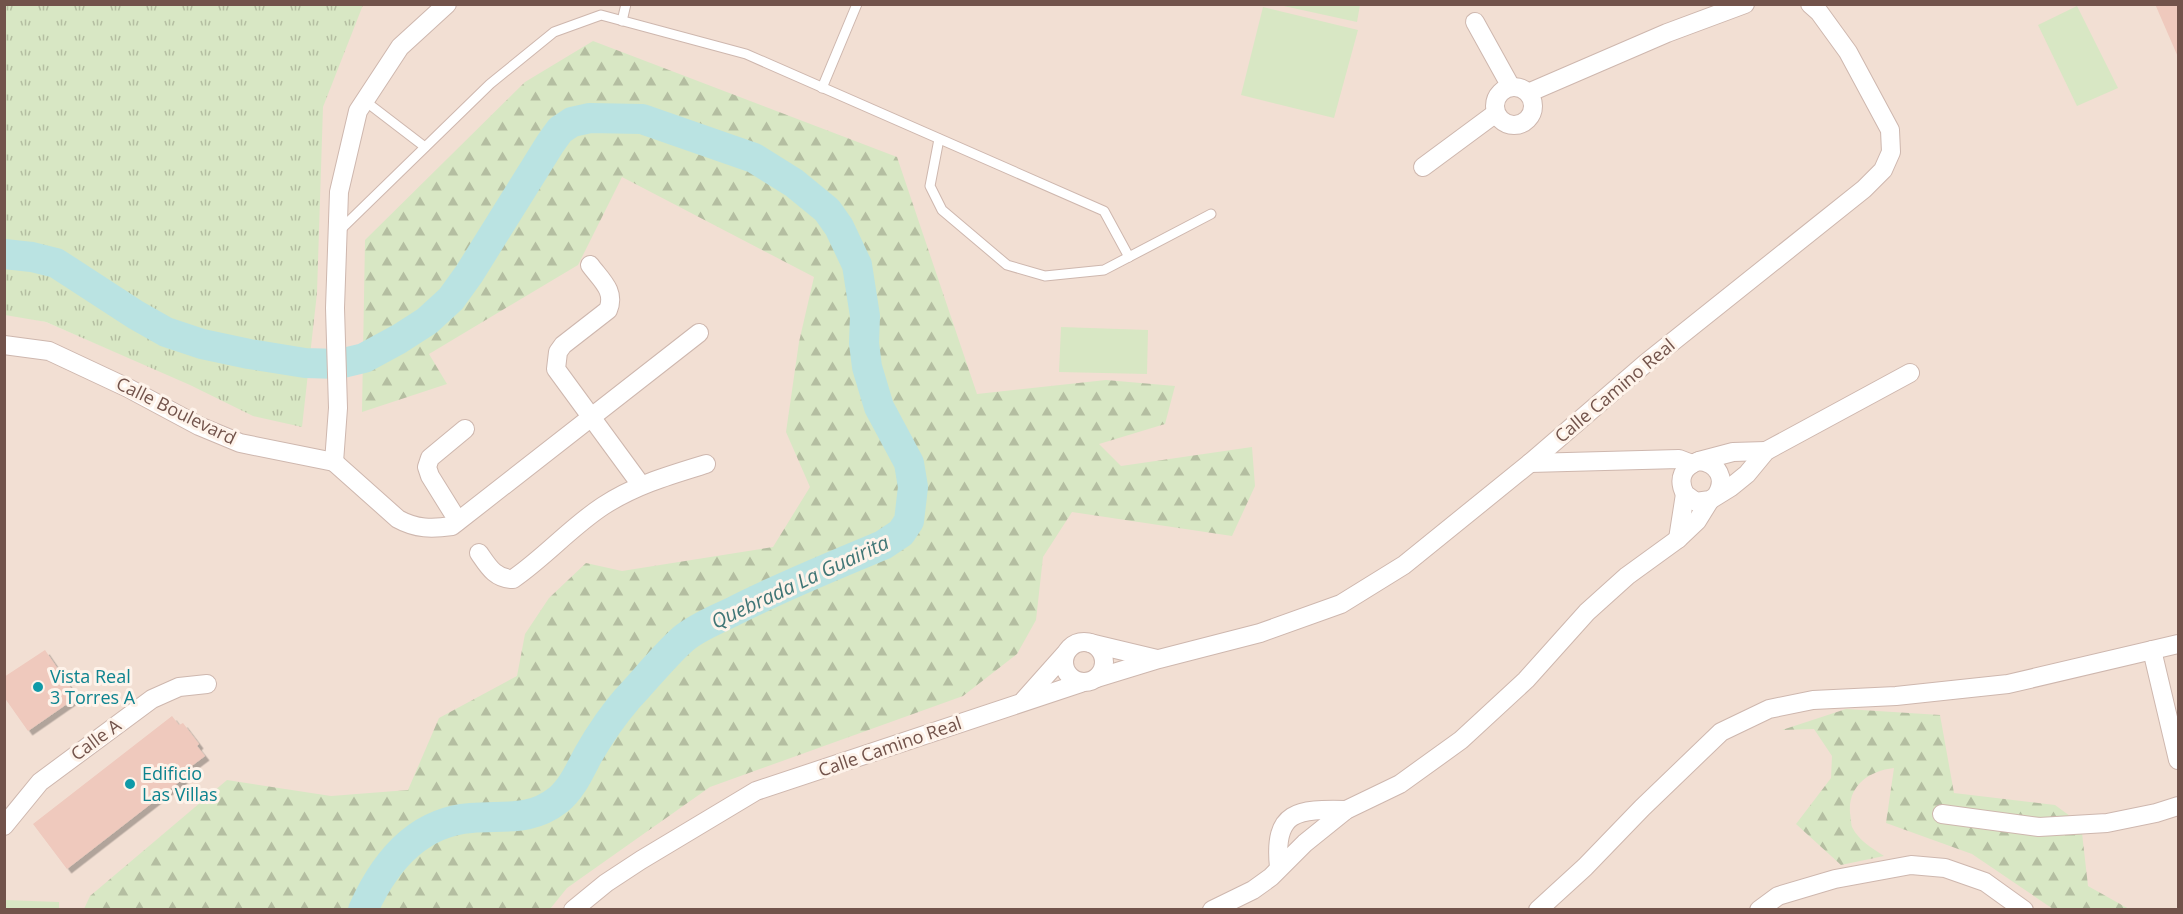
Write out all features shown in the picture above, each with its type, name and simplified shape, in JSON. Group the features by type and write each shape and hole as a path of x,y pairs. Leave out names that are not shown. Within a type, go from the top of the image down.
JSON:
{"street":[{"path":"447,4 400,47 358,111 339,192 335,308 338,408 334,462 399,519 411,526 440,528 452,526 699,333"},
{"path":"1475,22 1519,90 1533,105 1532,112 1524,122 1511,125 1499,119 1496,113 1496,99 1504,89 1519,90 1745,4"},
{"name":"Calle Camino Real","path":"573,909 606,883 713,815 756,791 1089,680 1260,633 1341,604 1404,565 1530,463 1646,363 1864,189 1882,170 1891,152 1890,130 1848,52 1820,12 1810,4"},
{"path":"1423,167 1496,113"},
{"path":"590,265 611,292 611,304 608,310 563,345 558,352 557,373 641,485"},
{"name":"Calle Boulevard","path":"4,345 49,351 128,388 199,426 240,443 334,462"},
{"path":"1648,460 1696,502 1713,498 1746,474 1766,451 1910,373"},
{"path":"458,521 427,468 430,458 465,429"},
{"path":"1678,539 1683,491 1682,474 1695,462 1733,452 1766,451"},
{"path":"1733,452 1746,474"},
{"path":"1212,909 1253,890 1271,877 1305,843 1346,810 1400,784 1461,740 1527,680 1587,612 1627,576 1678,539 1696,521 1721,483 1718,469 1706,462 1679,459 1530,463"},
{"path":"479,553 492,571 503,579 513,579 602,506 641,485 706,464"},
{"name":"Calle Camino Real","path":"1023,701 1078,642 1087,642 1159,659"},
{"path":"1065,654 1063,663 1072,680 1089,680 1102,670 1104,662 1096,646 1087,642"},
{"path":"1538,909 1585,867 1721,732 1769,710 1813,700 1896,696 2008,684 2178,644"},
{"path":"2152,650 2178,760"},
{"name":"Calle A","path":"4,826 40,782 152,699 179,687 207,684"},
{"path":"1942,814 2039,827 2107,823 2178,806"},
{"path":"1279,867 1277,848 1279,837 1288,820 1300,812 1311,809 1346,810"},
{"path":"1759,909 1778,896 1835,879 1911,866 1945,868 1985,882 2024,909"}],"lane":[{"path":"622,21 626,4"},
{"path":"822,88 857,4"},
{"path":"338,232 490,84 554,32 601,15 746,54 1104,211 1129,257"},
{"path":"365,101 425,147"},
{"path":"939,139 930,186 942,210 1007,265 1045,276 1104,270 1211,214"}],"shaded area":[{"path":"5,5 2178,5 2178,909 5,909 5,308 46,322 277,421"}],"green space":[{"path":"5,4 363,5 323,107 317,293 302,427 253,416 190,385 46,322 5,315"},
{"path":"1279,5 1360,5 1357,22"},
{"path":"2077,6 2118,88 2077,106 2038,25"},
{"path":"1263,7 1358,30 1334,118 1241,95"},
{"path":"593,41 897,157 977,394 1106,380 1175,386 1165,424 1099,444 1121,466 1252,447 1255,486 1232,536 1072,512 1043,557 1036,620 1017,654 963,696 710,787 567,888 550,909 84,909 90,896 227,780 331,796 408,790 439,718 517,676 525,634 549,598 586,563 622,571 773,547 810,487 786,432 799,342 814,277 622,177 578,265 429,354 447,384 362,412 365,240 525,82"},
{"path":"1061,327 1148,330 1147,374 1059,372"},
{"path":"1846,709 1940,715 1954,793 2055,805 2081,824 2088,886 2129,909 2053,909 1972,854 1886,823 1894,768 1868,776 1856,788 1850,803 1851,824 1855,832 1866,844 1884,856 1841,865 1796,824 1831,778 1832,756 1814,729 1782,730"},
{"path":"5,900 59,902 59,909 5,909"}],"building":[{"path":"2155,4 2178,4 2178,57"},
{"name":"Vista Real 3 Torres A","path":"45,650 77,697 28,731 4,697 4,677"},
{"name":"Edificio Las Villas","path":"172,716 179,725 183,723 205,756 185,771 188,775 67,869 33,824"}],"waterway":[{"name":"Quebrada La Guairita","path":"4,254 32,257 56,263 166,332 202,344 305,363 339,364 364,358 399,339 427,321 451,299 550,144 560,130 572,122 590,118 642,119 754,158 794,183 827,210 839,227 857,265 865,316 864,343 867,367 879,407 909,463 913,487 909,521 901,533 883,545 771,593 683,639 611,719 572,785 563,796 548,807 527,815 471,818 434,827 419,836 392,861 381,876 363,910"}],"place":[{"name":"Vista Real 3 Torres A","path":"38,687"},
{"name":"Edificio Las Villas","path":"130,784"}]}
